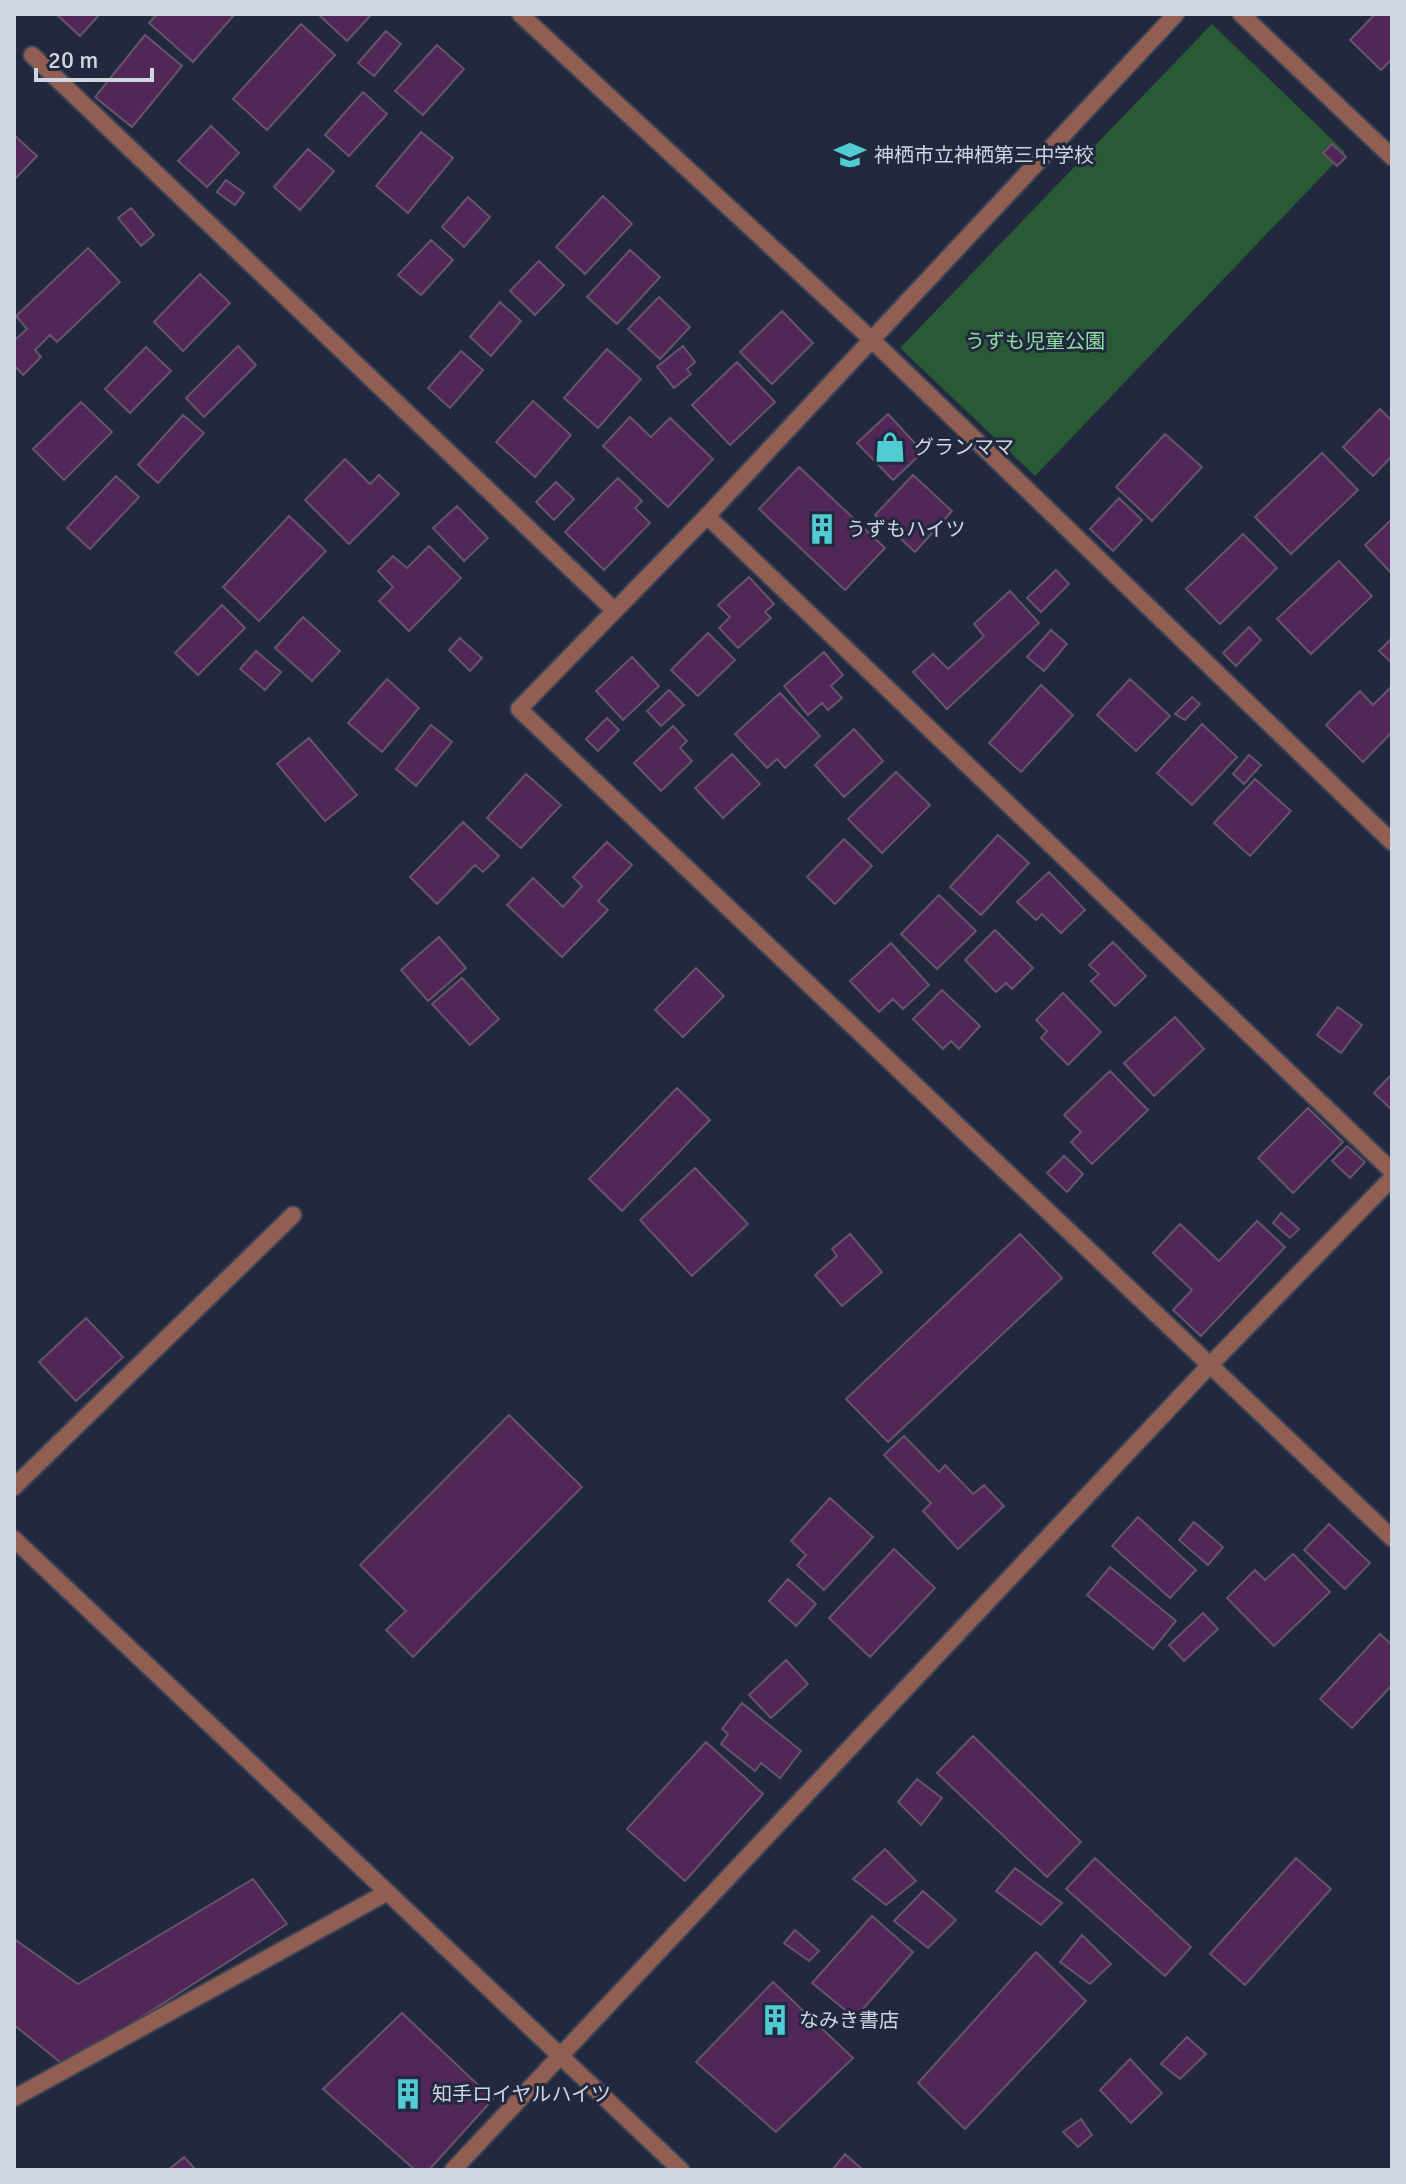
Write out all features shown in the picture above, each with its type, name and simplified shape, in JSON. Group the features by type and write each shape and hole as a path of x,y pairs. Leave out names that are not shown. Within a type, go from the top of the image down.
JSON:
{"street":[{"path":"520,14 871,339 1392,842"},
{"path":"1176,14 707,516 519,709 1392,1538"},
{"path":"1241,14 1392,157"},
{"path":"32,55 614,610"},
{"path":"707,516 1392,1171"},
{"path":"453,2170 1210,1365 1392,1178"},
{"path":"14,1487 293,1215"},
{"path":"14,1539 681,2170"},
{"path":"14,2098 386,1893"}],"green space":[{"name":"うずも児童公園","path":"1212,24 1345,152 1035,476 900,348"}],"building":[{"path":"56,14 100,14 80,36"},
{"path":"157,14 235,14 193,62 149,23"},
{"path":"318,14 372,14 347,41"},
{"path":"1375,14 1392,14 1392,59 1381,70 1350,40"},
{"path":"301,24 335,55 267,130 233,99"},
{"path":"386,31 401,44 374,76 358,63"},
{"path":"145,35 182,66 132,127 95,97"},
{"path":"437,45 464,69 423,115 395,91"},
{"path":"363,92 387,114 349,156 325,135"},
{"path":"211,126 239,153 207,187 178,161"},
{"path":"421,132 453,158 408,213 376,186"},
{"path":"14,135 37,156 14,180"},
{"path":"1332,144 1346,157 1337,166 1323,153"},
{"path":"308,149 334,171 300,210 274,187"},
{"path":"226,180 244,193 235,205 217,192"},
{"path":"603,196 632,224 585,274 556,247"},
{"path":"468,197 490,217 464,247 442,227"},
{"path":"131,208 154,235 141,246 118,218"},
{"path":"431,240 453,260 421,295 398,275"},
{"path":"88,248 120,282 57,342 50,335 35,350 41,357 23,375 14,365 14,341 27,329 16,316"},
{"path":"630,250 660,277 617,324 587,297"},
{"path":"539,261 564,285 535,315 510,291"},
{"path":"200,274 230,303 183,351 154,322"},
{"path":"659,297 690,327 660,359 628,329"},
{"path":"500,302 521,321 491,356 470,337"},
{"path":"782,311 813,343 772,384 740,352"},
{"path":"238,346 256,365 204,417 186,398"},
{"path":"683,346 695,362 687,369 691,374 674,388 657,367"},
{"path":"146,347 171,371 130,413 105,389"},
{"path":"607,349 641,379 598,428 564,398"},
{"path":"461,351 483,370 450,408 428,388"},
{"path":"737,362 775,402 730,445 692,405"},
{"path":"533,401 571,435 535,477 496,442"},
{"path":"81,402 112,432 64,480 33,449"},
{"path":"1380,409 1392,421 1392,456 1373,476 1343,447"},
{"name":"グランママ","path":"888,414 923,452 893,480 857,443"},
{"path":"183,415 204,433 158,483 138,465"},
{"path":"630,417 651,437 670,418 713,459 668,507 603,446"},
{"path":"1165,434 1202,467 1152,521 1116,487"},
{"path":"1322,453 1358,490 1291,554 1255,517"},
{"path":"345,459 370,484 379,475 399,494 349,544 305,500"},
{"name":"うずもハイツ","path":"799,467 885,548 845,590 759,509"},
{"path":"913,475 952,511 915,552 875,515"},
{"path":"116,476 139,497 90,549 67,528"},
{"path":"618,478 642,501 635,508 650,523 604,570 565,532"},
{"path":"556,482 574,499 554,520 536,502"},
{"path":"1119,498 1142,520 1113,551 1090,529"},
{"path":"457,506 488,538 464,561 433,528"},
{"path":"289,516 326,551 259,621 223,587"},
{"path":"1392,519 1392,574 1365,545"},
{"path":"1243,534 1277,568 1220,624 1186,589"},
{"path":"429,546 461,578 409,631 379,601 393,587 378,571 393,556 407,568"},
{"path":"1339,561 1372,596 1311,654 1277,619"},
{"path":"1056,570 1069,584 1041,612 1027,598"},
{"path":"749,577 774,604 765,612 771,618 738,648 719,628 730,617 718,605"},
{"path":"1010,591 1039,623 947,709 913,672 933,654 948,669 984,636 974,624"},
{"path":"222,605 245,628 198,675 175,653"},
{"path":"303,617 340,651 312,681 275,648"},
{"path":"1249,627 1261,640 1236,666 1223,653"},
{"path":"1051,630 1067,644 1044,671 1027,657"},
{"path":"708,633 735,660 698,696 671,670"},
{"path":"460,638 482,658 470,671 449,650"},
{"path":"1392,638 1392,663 1379,651"},
{"path":"256,651 281,672 265,690 240,669"},
{"path":"824,652 843,675 831,686 842,698 828,710 822,703 808,715 784,686"},
{"path":"632,657 659,686 623,720 596,691"},
{"path":"387,679 419,708 382,752 348,723"},
{"path":"1130,679 1170,716 1136,751 1097,715"},
{"path":"1041,685 1073,715 1021,772 989,743"},
{"path":"1392,686 1392,732 1363,762 1326,725 1360,691 1373,705"},
{"path":"669,690 684,705 661,726 647,711"},
{"path":"780,693 820,736 785,768 777,759 767,768 735,734"},
{"path":"1192,697 1200,704 1185,720 1175,714"},
{"path":"607,718 619,730 598,751 586,739"},
{"path":"1202,724 1237,757 1192,805 1157,773"},
{"path":"431,725 452,742 416,786 396,769"},
{"path":"673,726 687,741 680,748 692,761 661,791 634,763"},
{"path":"854,729 883,761 844,797 815,765"},
{"path":"309,738 357,795 325,821 277,764"},
{"path":"732,754 760,784 723,818 695,788"},
{"path":"1249,755 1261,765 1244,784 1233,774"},
{"path":"896,772 930,805 882,853 848,819"},
{"path":"526,774 561,805 521,848 487,818"},
{"path":"1255,779 1291,811 1250,856 1214,823"},
{"path":"463,822 499,856 483,872 475,865 437,904 410,877"},
{"path":"998,835 1029,863 981,915 950,887"},
{"path":"844,839 872,866 835,904 807,877"},
{"path":"607,842 632,865 598,901 608,910 562,957 507,905 533,878 563,907 582,886 573,877"},
{"path":"1049,872 1085,910 1061,933 1042,914 1036,920 1017,902"},
{"path":"939,895 976,931 937,969 901,934"},
{"path":"995,930 1033,968 1012,989 1006,983 996,992 965,960"},
{"path":"439,937 466,968 428,1001 401,970"},
{"path":"1113,942 1146,976 1115,1006 1091,981 1099,974 1089,965"},
{"path":"891,943 929,985 903,1009 893,999 879,1012 850,981"},
{"path":"696,968 724,996 683,1037 655,1010"},
{"path":"462,978 499,1019 470,1045 432,1004"},
{"path":"942,990 980,1026 959,1049 951,1041 943,1049 913,1019"},
{"path":"1063,993 1101,1032 1068,1065 1041,1038 1047,1031 1036,1020"},
{"path":"1338,1007 1362,1025 1341,1053 1317,1035"},
{"path":"1175,1017 1204,1049 1154,1096 1124,1063"},
{"path":"1110,1071 1148,1110 1092,1164 1071,1142 1081,1132 1064,1115"},
{"path":"1392,1074 1392,1110 1374,1093"},
{"path":"677,1088 710,1120 622,1211 589,1179"},
{"path":"1308,1108 1343,1142 1293,1193 1258,1158"},
{"path":"1347,1146 1365,1162 1350,1178 1332,1161"},
{"path":"1064,1156 1083,1174 1067,1192 1047,1173"},
{"path":"695,1168 748,1224 692,1276 640,1220"},
{"path":"1281,1213 1299,1229 1290,1238 1273,1223"},
{"path":"1257,1221 1285,1247 1201,1336 1173,1310 1192,1290 1153,1253 1180,1224 1219,1261"},
{"path":"850,1234 882,1272 842,1306 815,1275 837,1256 832,1249"},
{"path":"1020,1234 1062,1278 888,1442 846,1399"},
{"path":"86,1318 123,1357 76,1401 39,1362"},
{"path":"509,1415 582,1487 413,1657 386,1630 406,1611 360,1565"},
{"path":"904,1436 939,1472 945,1465 973,1494 984,1485 1004,1506 958,1549 923,1511 931,1503 884,1455"},
{"path":"830,1498 873,1537 824,1590 797,1565 806,1555 791,1541"},
{"path":"1138,1517 1196,1570 1170,1598 1112,1546"},
{"path":"1194,1522 1223,1547 1208,1565 1179,1540"},
{"path":"1329,1524 1370,1563 1345,1589 1304,1550"},
{"path":"894,1549 935,1588 870,1657 829,1618"},
{"path":"1293,1554 1330,1592 1274,1646 1227,1598 1255,1570 1265,1580"},
{"path":"1110,1567 1176,1621 1153,1649 1087,1595"},
{"path":"788,1579 816,1604 796,1626 769,1601"},
{"path":"1203,1613 1218,1629 1184,1661 1169,1645"},
{"path":"1380,1634 1392,1645 1392,1685 1352,1728 1320,1699"},
{"path":"786,1660 808,1684 771,1718 749,1695"},
{"path":"742,1703 801,1751 780,1778 761,1763 755,1771 721,1744 728,1734 722,1729"},
{"path":"973,1736 1081,1842 1047,1877 937,1773"},
{"path":"706,1742 763,1794 685,1881 627,1829"},
{"path":"917,1779 942,1798 921,1825 898,1802"},
{"path":"885,1849 916,1881 886,1905 853,1879"},
{"path":"1095,1858 1191,1947 1165,1976 1066,1889"},
{"path":"1296,1858 1331,1889 1245,1985 1210,1954"},
{"path":"1015,1868 1062,1903 1041,1925 996,1891"},
{"path":"253,1879 287,1924 65,2066 14,2025 14,1939 78,1984"},
{"path":"923,1891 956,1920 928,1948 894,1921"},
{"path":"872,1916 913,1952 855,2018 812,1983"},
{"path":"795,1930 819,1951 809,1961 784,1943"},
{"path":"1082,1935 1111,1964 1090,1984 1060,1962"},
{"path":"1036,1952 1086,2001 965,2129 918,2083"},
{"name":"なみき書店","path":"773,1982 853,2058 776,2132 696,2062"},
{"name":"知手ロイヤルハイツ","path":"402,2013 493,2099 429,2170 415,2170 323,2089"},
{"path":"1187,2037 1206,2054 1180,2079 1161,2064"},
{"path":"1130,2059 1162,2093 1131,2123 1100,2090"},
{"path":"1081,2119 1092,2135 1078,2147 1063,2132"},
{"path":"845,2154 863,2170 832,2170"},
{"path":"184,2157 196,2170 168,2170"}],"place":[{"name":"神栖市立神栖第三中学校","path":"850,155"},
{"name":"グランママ","path":"890,447"},
{"name":"うずもハイツ","path":"822,529"},
{"name":"なみき書店","path":"775,2020"},
{"name":"知手ロイヤルハイツ","path":"408,2094"}]}
